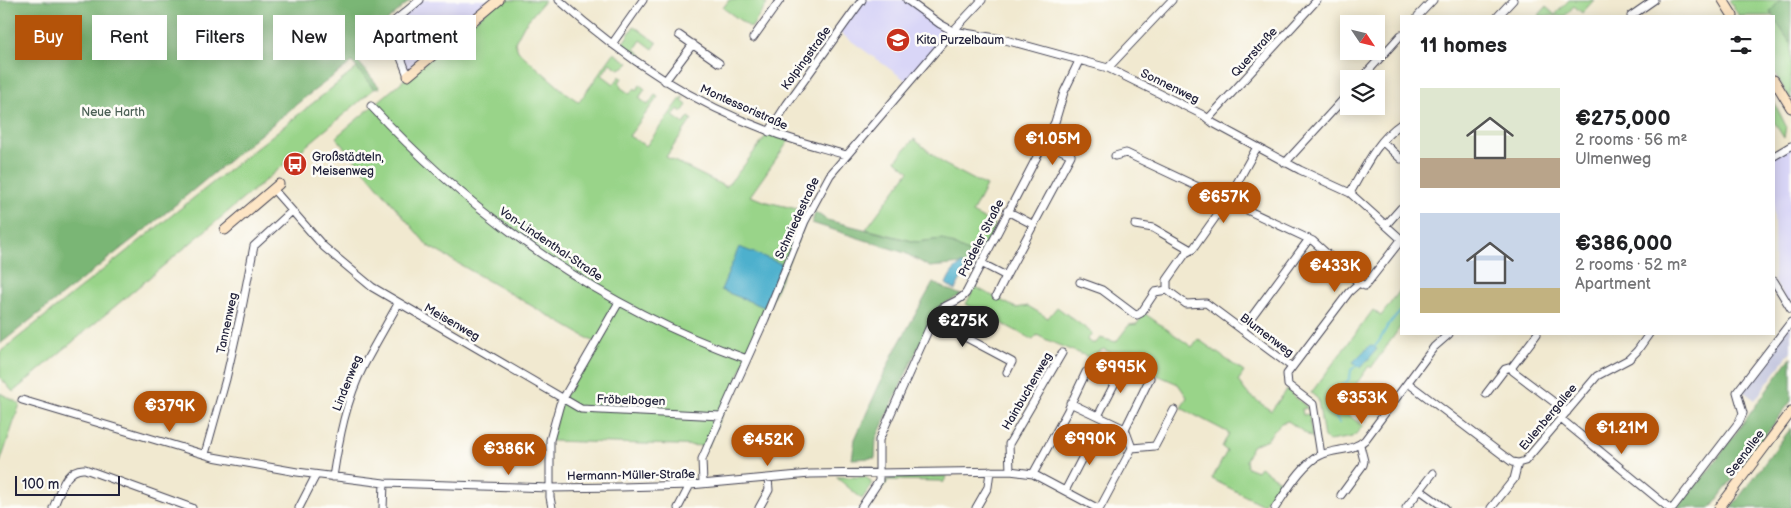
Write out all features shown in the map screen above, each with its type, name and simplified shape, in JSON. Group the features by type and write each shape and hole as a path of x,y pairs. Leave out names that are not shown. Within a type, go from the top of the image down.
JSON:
{"main road":[{"path":"408,76 499,0"},
{"path":"1723,0 1732,15"},
{"path":"1775,82 1791,108"},
{"path":"225,230 276,187"},
{"name":"Seenallee","path":"1719,508 1791,412"}],"street":[{"path":"408,76 390,29 392,23 420,0"},
{"name":"Montessoristraße","path":"559,0 612,44 665,81 725,113 770,132 846,155"},
{"path":"612,44 643,0"},
{"path":"753,38 780,0"},
{"name":"Kolpingstraße","path":"770,132 787,104 862,0"},
{"name":"Sonnenweg","path":"907,0 953,31 1002,40 1108,68 1203,115 1208,120 1285,163 1350,193 1400,239"},
{"name":"Schmiedestraße","path":"703,484 702,459 747,359 805,221 830,175 953,31 982,0"},
{"path":"1108,68 1172,0"},
{"name":"Querstraße","path":"1208,120 1318,0"},
{"path":"1419,15 1433,0"},
{"path":"1499,15 1513,0"},
{"path":"1632,15 1654,0"},
{"path":"680,35 720,63"},
{"path":"1369,70 1400,36"},
{"path":"665,81 693,44"},
{"name":"Prödeler Straße","path":"880,473 879,440 933,320 940,309 962,298 1055,122 1064,92 1079,61"},
{"path":"1285,163 1340,103"},
{"name":"Von-Lindenthal-Straße","path":"371,106 433,169 486,214 553,262 619,302 683,333 747,359"},
{"path":"1350,193 1372,156 1394,129 1400,125"},
{"path":"996,296 1071,155 1044,142"},
{"path":"1383,142 1400,158"},
{"path":"1775,155 1791,146"},
{"path":"1080,282 1102,290 1134,314 1141,313 1155,292 1167,290 1167,280 1227,201 1257,147"},
{"path":"1115,156 1126,153 1309,240 1365,286 1400,241"},
{"name":"Meisenweg","path":"276,187 292,211 324,246 347,268 372,287 398,304 564,398"},
{"path":"1386,225 1400,209"},
{"name":"Tannenweg","path":"205,454 228,370 254,246 292,211"},
{"path":"1007,211 1034,225"},
{"path":"1136,225 1153,228 1191,250"},
{"path":"1242,330 1309,240"},
{"path":"981,263 1006,276"},
{"path":"1292,367 1349,292 1359,283"},
{"path":"1775,283 1791,309"},
{"name":"Blumenweg","path":"1167,290 1186,304 1206,303 1292,367 1287,374 1288,384 1313,404 1321,455"},
{"path":"552,508 550,440 560,406 619,302"},
{"name":"Lindenweg","path":"333,477 339,438 353,392 364,366 398,304"},
{"path":"933,320 1012,362 1007,372"},
{"path":"1561,419 1671,508 1739,422 1743,414 1738,392 1791,322"},
{"path":"1275,508 1307,464 1321,455 1360,445 1438,342 1448,335"},
{"path":"1486,394 1505,369 1512,367 1535,335"},
{"name":"Eulenbergallee","path":"1408,383 1512,462 1518,463 1525,460 1597,376 1629,359 1648,335"},
{"name":"Hainbuchenweg","path":"1010,471 1009,444 1062,353"},
{"path":"1098,416 1125,363"},
{"path":"1512,367 1513,371 1567,412"},
{"path":"1033,474 1067,412 1086,372"},
{"path":"1125,429 1150,378"},
{"name":"Fröbelbogen","path":"564,398 581,409 721,416"},
{"name":"Hermann-Müller-Straße","path":"22,400 205,454 316,475 384,483 551,488 690,485 810,474 1010,471 1033,474 1099,508"},
{"path":"1070,403 1125,429 1132,448 1099,508"},
{"path":"1132,448 1155,446 1174,410"},
{"path":"1065,491 1096,432"},
{"path":"1341,495 1363,465 1364,461 1360,445"},
{"path":"1490,508 1514,480 1518,463"},
{"path":"53,508 69,474 85,469 192,508"},
{"path":"976,508 988,487 990,471"},
{"path":"861,508 879,481 880,473"},
{"path":"1406,508 1433,473"},
{"path":"299,508 316,475"},
{"path":"759,508 769,490 768,478"},
{"path":"383,508 384,483"},
{"path":"678,508 690,485"},
{"path":"1420,490 1445,508"}],"shaded area":[{"path":"420,0 499,0 476,19 476,15 404,15"},
{"name":"Kita Purzelbaum","path":"862,0 907,0 953,31 908,82 839,32"},
{"path":"402,60 427,60 408,76"},
{"path":"1791,146 1791,309 1775,283 1775,155"},
{"path":"1791,322 1791,351 1755,400 1740,389"}],"green space":[{"name":"Neue Harth","path":"0,0 411,0 394,15 355,15 355,60 380,88 374,89 352,62 303,99 151,225 0,344"},
{"path":"499,0 545,0 524,25 515,42 518,51 579,102 614,53 629,63 619,69 610,63 602,75 614,84 620,76 622,78 619,83 622,85 620,87 630,94 635,88 637,90 640,85 645,89 639,98 648,105 655,95 658,97 629,136 646,146 682,97 684,98 682,101 687,105 682,112 678,109 673,116 684,124 689,117 692,119 666,157 726,187 769,132 790,139 750,196 810,212 708,446 551,441 560,404 596,343 428,246 336,137 428,60 476,60 476,19"},
{"path":"729,0 761,0 767,4 751,28 723,8"},
{"path":"1569,0 1594,0 1582,13 1574,6 1566,15 1555,15"},
{"path":"1729,0 1780,0 1770,12 1772,15 1738,15"},
{"path":"1780,0 1791,0 1791,44 1775,20 1775,15 1772,15 1770,12"},
{"path":"1546,7 1555,15 1539,15"},
{"path":"1775,20 1791,44 1791,100 1775,74"},
{"path":"634,26 657,43 653,49 641,40 635,49 642,55 641,57 623,43"},
{"path":"357,68 374,89 13,392 0,377 0,352"},
{"path":"1775,104 1786,126 1784,138 1775,124"},
{"path":"914,139 944,164 986,186 972,213 995,225 979,258 942,239 916,242 866,229 909,171 896,160"},
{"path":"815,212 827,220 916,242 942,239 979,258 970,275 964,273 964,266 962,264 930,267 905,253 812,223"},
{"path":"933,283 961,295 941,305 935,311 876,439 875,458 852,459 855,439 893,354"},
{"path":"975,287 1016,308 1028,306 1048,318 1057,307 1092,333 1087,340 1091,343 1096,343 1100,338 1116,342 1129,325 1137,324 1144,313 1192,347 1198,339 1244,372 1238,381 1247,393 1271,411 1287,390 1308,408 1302,409 1303,415 1309,414 1312,438 1288,421 1281,423 1267,439 1252,446 1246,460 1247,467 1257,471 1260,467 1280,481 1263,505 1212,479 1227,451 1222,447 1229,433 1181,408 1187,397 1178,384 1127,362 1104,349 1098,352 1094,359 1037,335 1033,340 966,304"},
{"path":"1400,290 1400,327 1339,408 1363,426 1353,437 1329,441 1324,438 1318,399 1311,393 1373,310 1381,316"},
{"path":"1791,357 1791,401 1711,508 1677,508 1709,470"},
{"path":"0,393 20,404 0,463"},
{"path":"1791,428 1791,508 1731,508"},
{"path":"947,476 943,483 941,481 889,480 868,505 878,488 885,481 895,477"},
{"path":"836,477 866,477 871,482 871,486 862,499"}],"water":[{"path":"739,247 782,264 764,307 721,290"},
{"path":"962,264 964,265 964,273 955,290 946,284 952,273"},
{"path":"1370,345 1377,349 1361,368 1353,362"}],"waterway":[{"path":"1374,347 1400,312"},
{"path":"1340,423 1332,413 1335,398 1339,389 1348,380 1351,370 1357,365"}],"place":[{"name":"Kita Purzelbaum","path":"898,40"},
{"name":"Großstädteln, Meisenweg","path":"295,164"}]}
